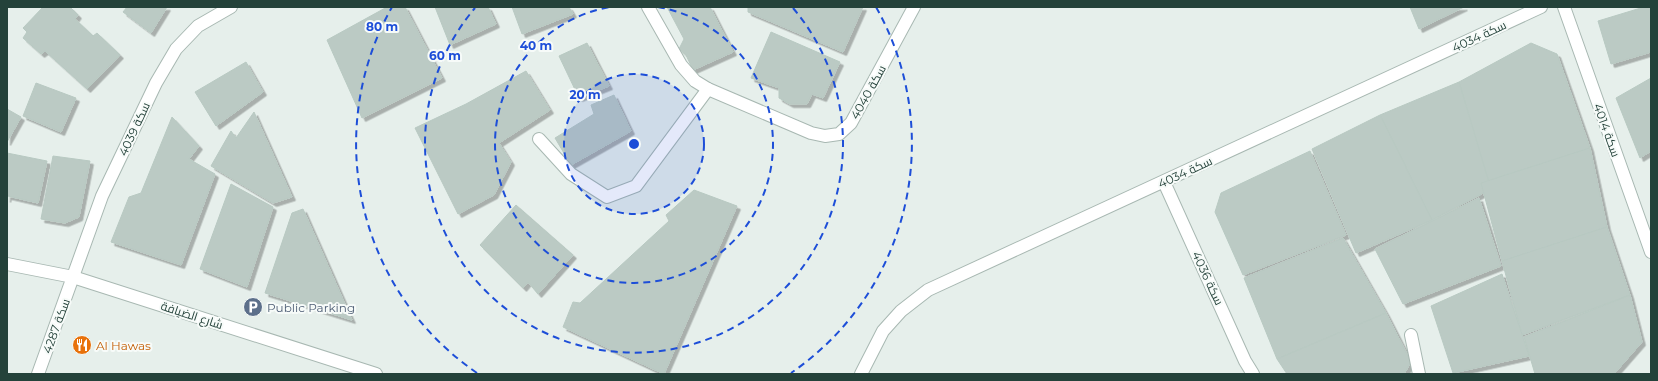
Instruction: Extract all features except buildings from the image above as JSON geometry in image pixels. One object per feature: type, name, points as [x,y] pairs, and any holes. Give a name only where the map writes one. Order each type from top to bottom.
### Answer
[{"type":"street","name":"سكة 4039","points":[[73,277],[102,196],[156,83],[176,49],[198,26],[231,7]]},
{"type":"street","name":"سكة 4040","points":[[648,7],[681,64],[695,81],[708,89],[824,136],[839,134],[851,123],[914,7]]},
{"type":"street","name":"سكة 4034","points":[[861,374],[883,331],[901,311],[928,290],[1541,7]]},
{"type":"street","name":"سكة 4014","points":[[1564,7],[1651,252]]},
{"type":"street","points":[[539,139],[571,174],[607,197],[636,186],[708,89]]},
{"type":"street","name":"سكة 4036","points":[[1164,182],[1242,354],[1253,374]]},
{"type":"street","name":"شارع الضيافة","points":[[7,264],[73,277],[376,374]]},
{"type":"street","name":"سكة 4287","points":[[38,374],[73,277]]},
{"type":"street","points":[[1411,335],[1419,374]]},
{"type":"place","name":"Public Parking","points":[[253,307]]},
{"type":"place","name":"Al Hawas","points":[[82,345]]}]
